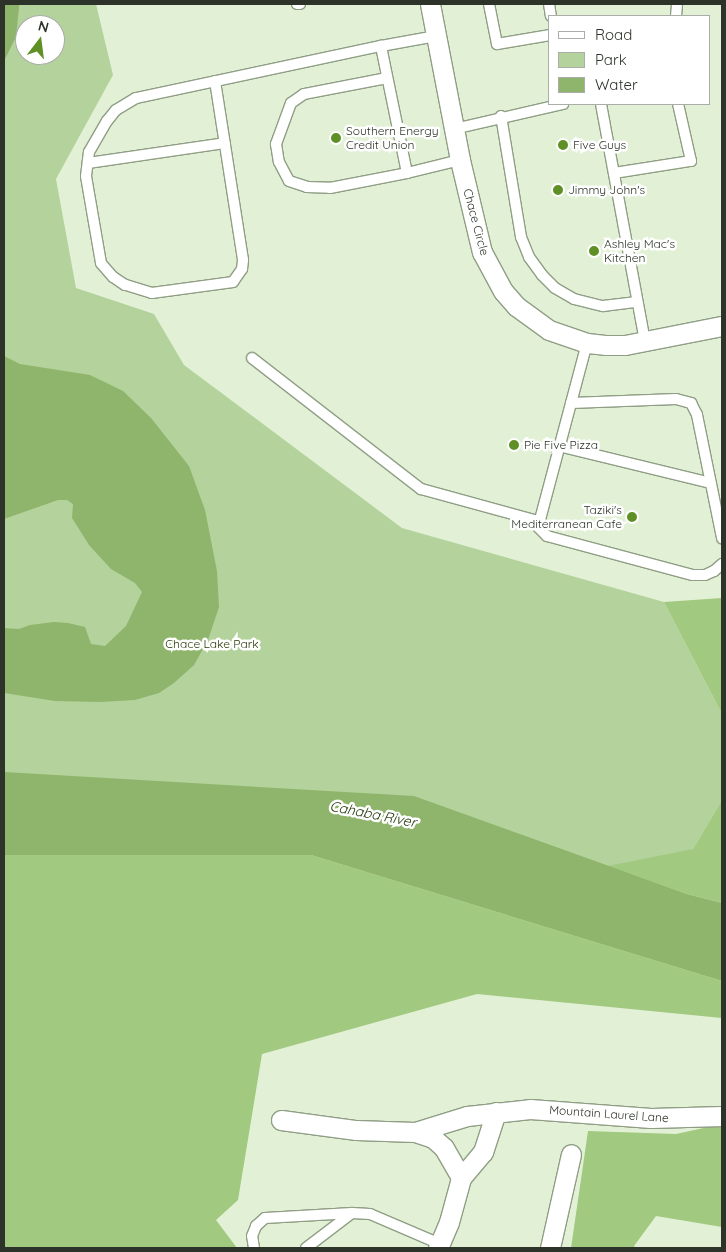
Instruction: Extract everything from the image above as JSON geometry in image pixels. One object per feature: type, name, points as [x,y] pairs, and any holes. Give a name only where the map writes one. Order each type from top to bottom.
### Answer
[{"type":"street","name":"Chace Circle","points":[[430,4],[460,160],[482,252],[503,291],[516,306],[549,330],[587,343],[625,345],[722,326]]},
{"type":"street","name":"Mountain Laurel Lane","points":[[415,1132],[467,1116],[530,1109],[660,1118],[722,1116]]},
{"type":"street","points":[[439,1246],[449,1222],[461,1178],[483,1152],[496,1112]]},
{"type":"street","name":"Mountain Laurel Lane","points":[[281,1120],[356,1130],[415,1132],[433,1138],[444,1148],[461,1178]]},
{"type":"street","points":[[550,1248],[571,1154]]},
{"type":"lane","points":[[489,4],[497,44],[548,35]]},
{"type":"lane","points":[[215,81],[243,260],[242,269],[233,282],[152,293],[125,285],[113,277],[101,263],[86,176],[90,152],[97,136],[116,110],[136,98],[215,81],[381,46],[436,36]]},
{"type":"lane","points":[[381,46],[407,173]]},
{"type":"lane","points":[[387,78],[297,97],[291,103],[277,136],[276,144],[279,162],[289,180],[306,187],[318,188],[407,173],[460,160]]},
{"type":"lane","points":[[454,129],[501,116],[558,105]]},
{"type":"lane","points":[[601,105],[645,341]]},
{"type":"lane","points":[[614,173],[691,161],[678,105]]},
{"type":"lane","points":[[501,116],[521,237],[529,257],[537,269],[555,288],[588,304],[602,306],[638,302]]},
{"type":"lane","points":[[88,162],[225,143]]},
{"type":"lane","points":[[587,343],[538,521],[538,527],[546,536],[693,575],[705,575],[714,571],[722,564]]},
{"type":"lane","points":[[252,358],[421,489],[538,521]]},
{"type":"lane","points":[[570,403],[676,400],[691,403],[697,415],[722,538]]},
{"type":"lane","points":[[559,446],[711,483]]},
{"type":"lane","points":[[254,1248],[252,1236],[256,1226],[265,1218],[352,1213],[370,1214],[439,1246]]},
{"type":"lane","points":[[306,1248],[352,1213]]},
{"type":"green space","name":"Chace Lake Park","points":[[4,4],[96,4],[113,75],[56,179],[76,288],[154,314],[184,365],[402,528],[664,602],[722,714],[722,800],[693,849],[554,898],[323,832],[58,887],[4,884]]},
{"type":"shaded area","points":[[722,598],[722,714],[664,602]]},
{"type":"shaded area","points":[[722,800],[722,903],[687,894],[608,866],[693,849]]},
{"type":"shaded area","points":[[4,855],[311,855],[722,981],[722,1018],[477,994],[262,1054],[238,1200],[216,1220],[237,1248],[4,1248]]},
{"type":"shaded area","points":[[722,1124],[722,1227],[656,1216],[634,1246],[636,1248],[571,1248],[588,1131],[676,1134]]},
{"type":"water","points":[[4,4],[19,4],[18,15],[15,15],[15,39],[4,61]]},
{"type":"water","points":[[4,356],[20,364],[90,375],[123,391],[151,418],[189,466],[205,510],[217,571],[219,607],[208,640],[194,665],[174,683],[159,693],[135,700],[100,702],[55,701],[4,693],[4,628],[19,629],[30,625],[54,622],[68,623],[85,627],[91,644],[105,646],[126,626],[142,592],[135,583],[111,569],[89,545],[72,518],[73,504],[67,500],[58,500],[4,519]]},
{"type":"water","name":"Cahaba River","points":[[4,772],[414,796],[687,894],[722,903],[722,981],[311,855],[4,855]]},
{"type":"place","name":"Southern Energy Credit Union","points":[[336,138]]},
{"type":"place","name":"Five Guys","points":[[563,145]]},
{"type":"place","name":"Jimmy John's","points":[[558,190]]},
{"type":"place","name":"Ashley Mac's Kitchen","points":[[594,251]]},
{"type":"place","name":"Pie Five Pizza","points":[[514,445]]},
{"type":"place","name":"Taziki's Mediterranean Cafe","points":[[632,517]]}]
